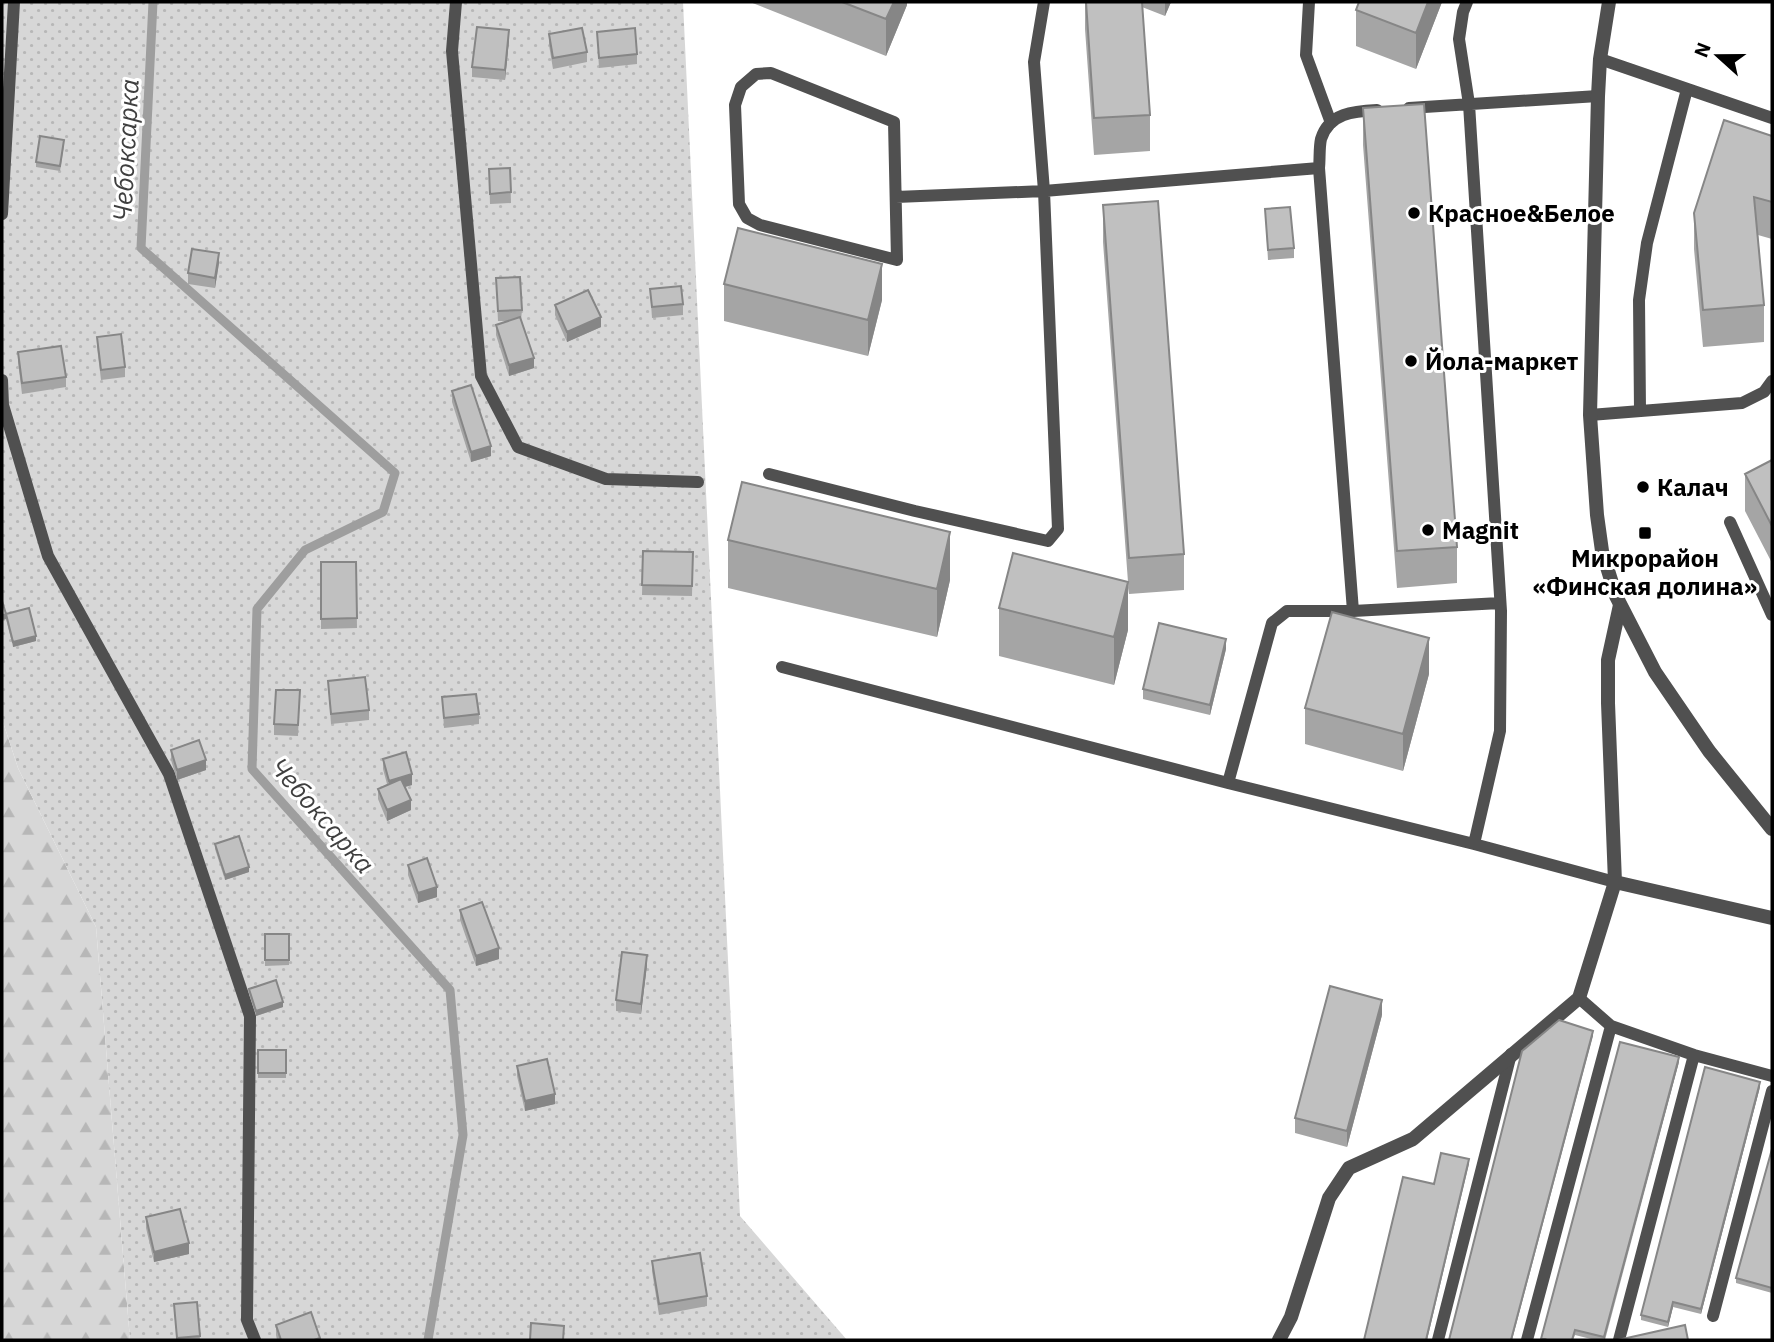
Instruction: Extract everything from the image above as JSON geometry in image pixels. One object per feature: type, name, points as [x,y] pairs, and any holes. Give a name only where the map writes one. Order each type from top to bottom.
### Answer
[{"type":"street","points":[[1609,2],[1600,59],[1598,96],[1590,415],[1602,551],[1620,604],[1655,672],[1709,751],[1772,829]]},
{"type":"street","points":[[1279,1340],[1292,1317],[1329,1198],[1349,1168],[1413,1139],[1579,998],[1615,882],[1608,660],[1620,604]]},
{"type":"street","points":[[1615,882],[1772,918]]},
{"type":"lane","points":[[2,214],[14,2]]},
{"type":"lane","points":[[456,2],[452,51],[481,376],[518,447],[606,480],[698,482]]},
{"type":"lane","points":[[769,474],[1048,541],[1058,529],[1044,191],[1034,62],[1044,2]]},
{"type":"lane","points":[[1308,2],[1306,55],[1331,123]]},
{"type":"lane","points":[[1467,2],[1459,39],[1469,104],[1500,603],[1500,731],[1474,844]]},
{"type":"lane","points":[[1600,59],[1772,118]]},
{"type":"lane","points":[[771,73],[894,121],[896,197],[897,260],[760,225],[747,218],[739,204],[735,105],[741,87],[756,74],[771,73]]},
{"type":"lane","points":[[1640,411],[1639,300],[1647,243],[1687,89]]},
{"type":"lane","points":[[1353,611],[1319,168],[1321,139],[1331,123],[1350,111],[1598,96]]},
{"type":"lane","points":[[896,197],[1044,191],[1319,168]]},
{"type":"lane","points":[[2,380],[3,405],[48,556],[169,774],[250,1016],[247,1320],[255,1340]]},
{"type":"lane","points":[[1590,415],[1742,403],[1764,392],[1772,381]]},
{"type":"lane","points":[[1730,522],[1772,615]]},
{"type":"lane","points":[[1228,783],[1272,623],[1287,611],[1353,611],[1500,603]]},
{"type":"lane","points":[[782,667],[1615,882]]},
{"type":"lane","points":[[1579,998],[1611,1026],[1694,1055],[1772,1076]]},
{"type":"lane","points":[[1527,1340],[1611,1026]]},
{"type":"lane","points":[[1438,1340],[1511,1054]]},
{"type":"lane","points":[[1619,1340],[1694,1055]]},
{"type":"lane","points":[[1713,1316],[1772,1091]]},
{"type":"green space","points":[[2,2],[683,2],[740,1216],[847,1340],[130,1340],[96,927],[18,768],[2,719]]},
{"type":"green space","points":[[2,719],[18,768],[96,927],[130,1340],[2,1340]]},
{"type":"building","points":[[842,2],[894,2],[886,19]]},
{"type":"building","points":[[1086,2],[1142,2],[1150,115],[1094,118]]},
{"type":"building","points":[[1359,2],[1428,2],[1416,33],[1356,10]]},
{"type":"building","points":[[477,27],[509,30],[505,70],[472,67]]},
{"type":"building","points":[[582,28],[587,52],[553,58],[549,34]]},
{"type":"building","points":[[635,28],[637,54],[599,58],[597,32]]},
{"type":"building","points":[[1424,104],[1457,547],[1397,551],[1363,108]]},
{"type":"building","points":[[1724,120],[1772,136],[1772,202],[1754,197],[1764,305],[1703,310],[1694,213]]},
{"type":"building","points":[[40,136],[64,140],[60,166],[36,162]]},
{"type":"building","points":[[510,168],[511,192],[490,194],[489,169]]},
{"type":"building","points":[[1158,201],[1184,554],[1129,558],[1103,205]]},
{"type":"building","points":[[1290,207],[1294,248],[1268,250],[1265,209]]},
{"type":"building","points":[[738,228],[882,264],[868,320],[724,284]]},
{"type":"building","points":[[192,249],[219,253],[215,278],[188,273]]},
{"type":"building","points":[[520,277],[522,310],[498,311],[496,278]]},
{"type":"building","points":[[681,286],[683,304],[652,307],[650,289]]},
{"type":"building","points":[[588,290],[601,317],[567,332],[555,305]]},
{"type":"building","points":[[520,317],[534,358],[509,365],[496,325]]},
{"type":"building","points":[[121,334],[125,367],[101,370],[97,337]]},
{"type":"building","points":[[61,346],[66,377],[22,383],[18,352]]},
{"type":"building","points":[[471,385],[491,446],[471,452],[452,391]]},
{"type":"building","points":[[1772,460],[1772,526],[1745,474]]},
{"type":"building","points":[[742,482],[950,532],[937,589],[728,540]]},
{"type":"building","points":[[643,551],[693,552],[692,586],[642,585]]},
{"type":"building","points":[[1013,553],[1128,582],[1114,637],[999,608]]},
{"type":"building","points":[[321,562],[356,562],[357,618],[321,619]]},
{"type":"building","points":[[29,608],[36,636],[13,642],[6,614]]},
{"type":"building","points":[[1332,612],[1429,638],[1403,734],[1305,708]]},
{"type":"building","points":[[1159,623],[1226,639],[1210,705],[1143,689]]},
{"type":"building","points":[[365,677],[369,710],[331,714],[328,681]]},
{"type":"building","points":[[276,690],[300,690],[298,725],[274,724]]},
{"type":"building","points":[[476,694],[479,714],[444,718],[442,697]]},
{"type":"building","points":[[199,740],[206,760],[177,770],[171,750]]},
{"type":"building","points":[[406,752],[412,774],[389,781],[383,759]]},
{"type":"building","points":[[401,779],[411,800],[387,810],[378,789]]},
{"type":"building","points":[[239,836],[249,867],[225,875],[215,844]]},
{"type":"building","points":[[427,858],[437,887],[418,893],[408,865]]},
{"type":"building","points":[[482,902],[499,948],[476,956],[460,910]]},
{"type":"building","points":[[265,934],[289,934],[289,960],[265,960]]},
{"type":"building","points":[[622,952],[647,955],[641,1004],[616,1000]]},
{"type":"building","points":[[276,980],[283,1002],[256,1011],[249,989]]},
{"type":"building","points":[[1330,986],[1382,1000],[1347,1131],[1295,1118]]},
{"type":"building","points":[[1559,1020],[1593,1031],[1511,1340],[1449,1340],[1522,1051]]},
{"type":"building","points":[[1620,1042],[1679,1057],[1604,1337],[1575,1330],[1572,1340],[1541,1339]]},
{"type":"building","points":[[258,1050],[286,1050],[286,1073],[258,1073]]},
{"type":"building","points":[[547,1059],[555,1094],[525,1101],[517,1066]]},
{"type":"building","points":[[1705,1067],[1760,1082],[1701,1309],[1673,1302],[1668,1322],[1641,1315]]},
{"type":"building","points":[[1772,1149],[1772,1288],[1736,1278]]},
{"type":"building","points":[[1441,1153],[1469,1159],[1426,1340],[1364,1340],[1403,1177],[1434,1184]]},
{"type":"building","points":[[180,1209],[189,1243],[154,1252],[146,1217]]},
{"type":"building","points":[[700,1253],[707,1296],[659,1304],[652,1261]]},
{"type":"building","points":[[197,1302],[200,1336],[177,1338],[174,1304]]},
{"type":"building","points":[[311,1312],[320,1338],[281,1340],[276,1325]]},
{"type":"building","points":[[531,1323],[564,1326],[563,1340],[530,1340]]},
{"type":"building","points":[[1685,1325],[1688,1340],[1618,1340]]},
{"type":"waterway","name":"Чебоксарка","points":[[153,2],[141,248],[395,473],[383,512],[305,550],[257,609],[252,769],[450,990],[463,1135],[428,1340]]},
{"type":"place","name":"Красное&Белое","points":[[1414,213]]},
{"type":"place","name":"Йола-маркет","points":[[1411,361]]},
{"type":"place","name":"Калач","points":[[1643,487]]},
{"type":"place","name":"Magnit","points":[[1428,530]]},
{"type":"place","name":"Микрорайон «Финская долина»","points":[[1645,533]]}]
